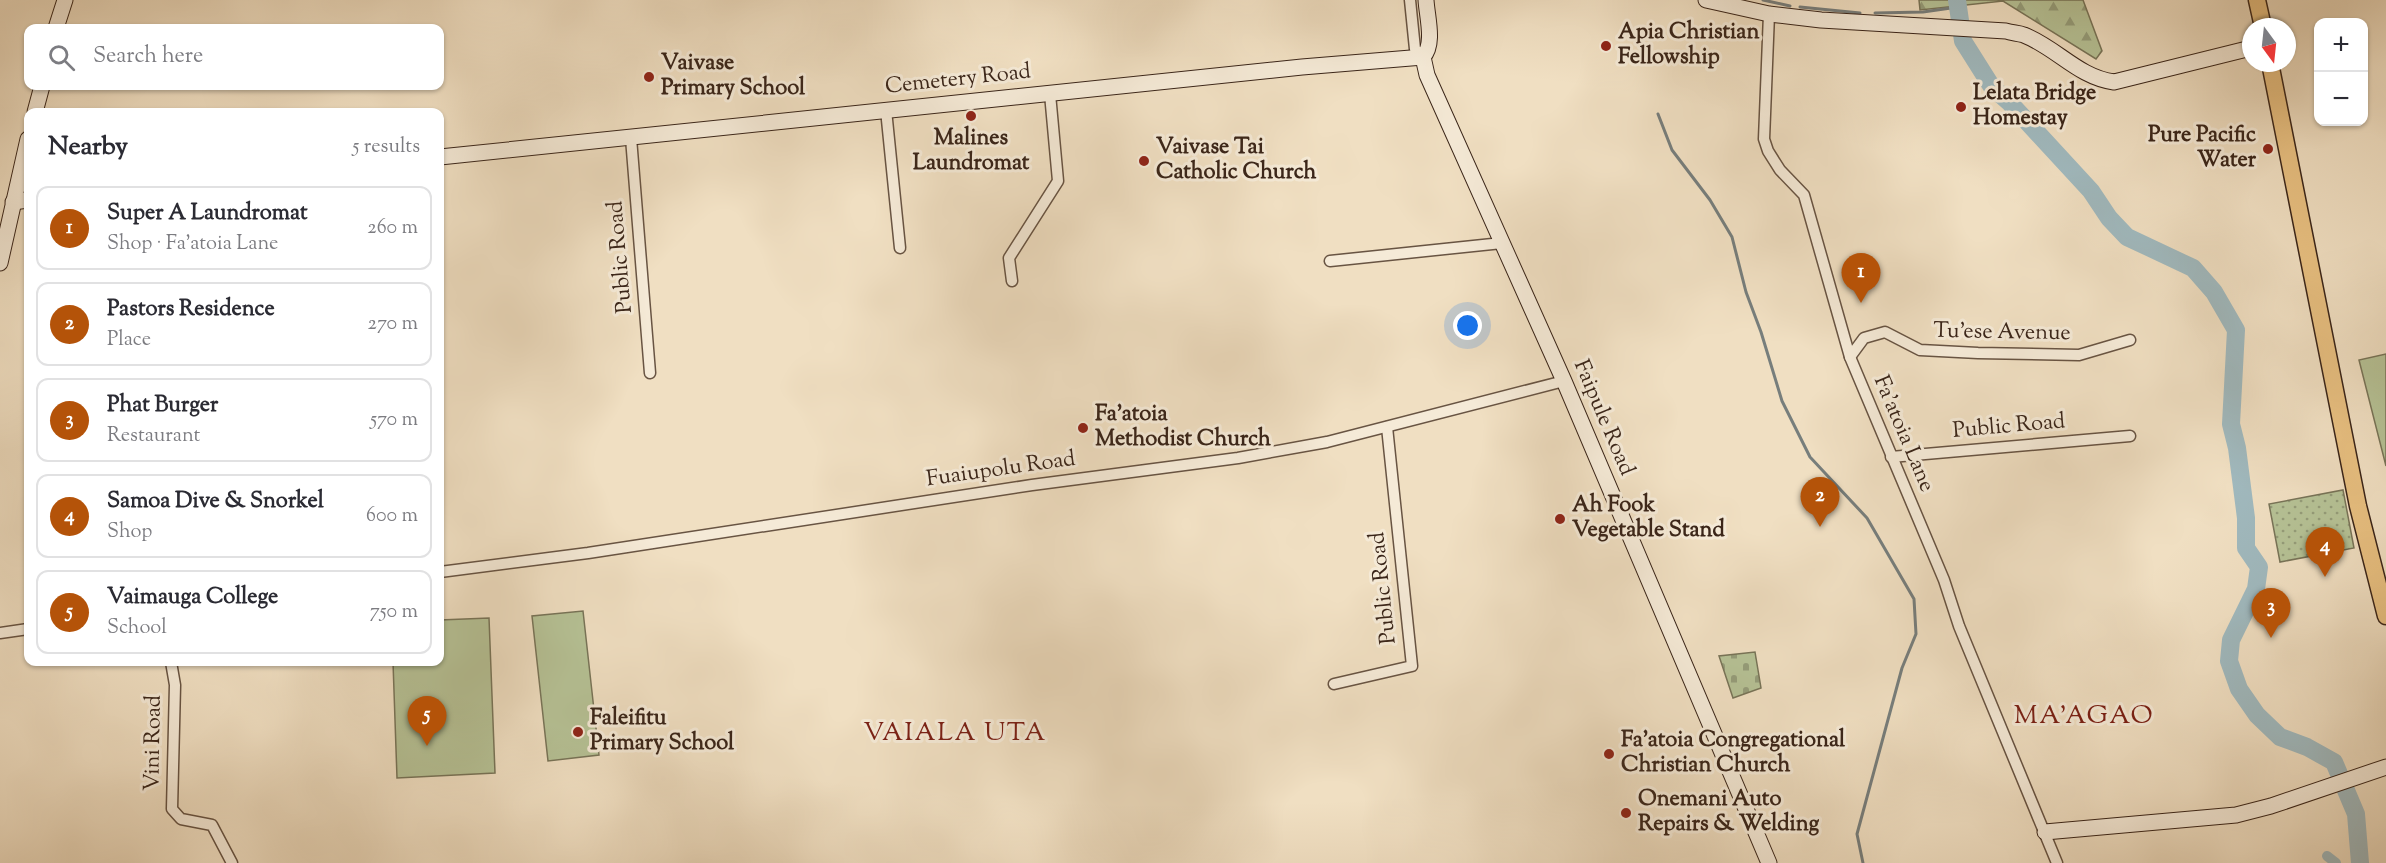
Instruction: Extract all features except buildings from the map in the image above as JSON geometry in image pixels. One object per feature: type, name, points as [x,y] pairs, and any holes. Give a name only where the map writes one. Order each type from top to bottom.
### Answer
[{"type":"main road","points":[[2257,0],[2261,18]]},
{"type":"main road","points":[[2272,72],[2358,506],[2386,616]]},
{"type":"street","points":[[57,24],[65,0]]},
{"type":"street","points":[[1410,0],[1415,49],[1423,57],[1429,43],[1426,0]]},
{"type":"street","points":[[1706,0],[1768,14],[1880,25],[1988,30],[2025,36],[2078,70],[2098,80],[2114,82],[2242,50]]},
{"type":"street","name":"Fa'atoia Lane","points":[[1768,14],[1764,139],[1768,151],[1780,170],[1804,195],[1850,357],[1944,580],[1959,626],[2057,863]]},
{"type":"street","name":"Cemetery Road","points":[[444,157],[1423,57]]},
{"type":"street","name":"Faipule Road","points":[[1423,57],[1427,75],[1563,381],[1769,863]]},
{"type":"street","points":[[36,108],[41,90]]},
{"type":"street","points":[[1012,281],[1009,258],[1058,181],[1050,94]]},
{"type":"street","points":[[886,110],[900,248]]},
{"type":"street","name":"Public Road","points":[[631,138],[650,373]]},
{"type":"street","points":[[0,263],[21,201],[24,174]]},
{"type":"street","points":[[1330,261],[1502,243]]},
{"type":"street","name":"Tu'ese Avenue","points":[[1850,357],[1864,338],[1885,332],[1920,350],[1978,353],[2079,355],[2130,340]]},
{"type":"street","name":"Fuaiupolu Road","points":[[444,571],[588,553],[1032,485],[1238,458],[1327,442],[1563,381]]},
{"type":"street","name":"Public Road","points":[[1334,684],[1412,666],[1387,427]]},
{"type":"street","name":"Public Road","points":[[1891,457],[2130,435]]},
{"type":"street","points":[[0,633],[24,630]]},
{"type":"street","name":"Vini Road","points":[[172,666],[175,686],[172,809],[181,819],[212,825],[232,863]]},
{"type":"street","points":[[2045,832],[2236,815],[2271,806],[2380,769]]},
{"type":"green space","points":[[1919,0],[2083,0],[2102,51],[2096,59],[2003,1],[1920,10]]},
{"type":"green space","points":[[2386,354],[2386,466],[2359,360]]},
{"type":"green space","points":[[2343,490],[2354,548],[2280,562],[2269,504]]},
{"type":"green space","points":[[583,611],[599,755],[548,761],[532,616]]},
{"type":"green space","points":[[489,618],[495,773],[397,778],[393,666],[444,666],[444,620]]},
{"type":"green space","points":[[1755,652],[1761,688],[1733,698],[1719,656]]},
{"type":"waterway","points":[[1763,0],[1790,6]]},
{"type":"waterway","points":[[1957,0],[1963,41],[1992,87],[2009,102],[2091,191],[2109,218],[2127,237],[2193,268],[2214,292],[2236,330],[2231,424],[2237,448],[2246,518],[2246,548],[2259,567],[2256,589],[2231,640],[2229,661],[2239,689],[2257,715],[2280,737],[2307,747],[2334,762],[2356,814],[2360,863]]},
{"type":"waterway","points":[[1800,7],[1860,13]]},
{"type":"waterway","points":[[1875,13],[1923,12],[1958,7]]},
{"type":"waterway","points":[[1658,114],[1672,150],[1710,200],[1732,237],[1746,292],[1782,401],[1810,457],[1867,518],[1914,599],[1916,634],[1902,668],[1857,834],[1863,863]]},
{"type":"waterway","points":[[2327,856],[2336,863]]},
{"type":"place","name":"Apia Christian Fellowship","points":[[1606,46]]},
{"type":"place","name":"Vaivase Primary School","points":[[649,77]]},
{"type":"place","name":"Lelata Bridge Homestay","points":[[1961,107]]},
{"type":"place","name":"Malines Laundromat","points":[[971,116]]},
{"type":"place","name":"Pure Pacific Water","points":[[2268,149]]},
{"type":"place","name":"Vaivase Tai Catholic Church","points":[[1144,161]]},
{"type":"place","name":"Super A Laundromat","points":[[1861,303]]},
{"type":"place","name":"Fa'atoia Methodist Church","points":[[1083,428]]},
{"type":"place","name":"Ah Fook Vegetable Stand","points":[[1560,519]]},
{"type":"place","name":"Pastors Residence","points":[[1820,527]]},
{"type":"place","name":"Samoa Dive & Snorkel","points":[[2325,577]]},
{"type":"place","name":"Phat Burger","points":[[2271,638]]},
{"type":"place","name":"Faleifitu Primary School","points":[[578,732]]},
{"type":"place","name":"Vaimauga College","points":[[427,746]]},
{"type":"place","name":"Fa'atoia Congregational Christian Church","points":[[1609,754]]},
{"type":"place","name":"Onemani Auto Repairs & Welding","points":[[1626,813]]},
{"type":"district","name":"MA'AGAO","points":[[2084,716]]},
{"type":"district","name":"VAIALA UTA","points":[[955,733]]}]
